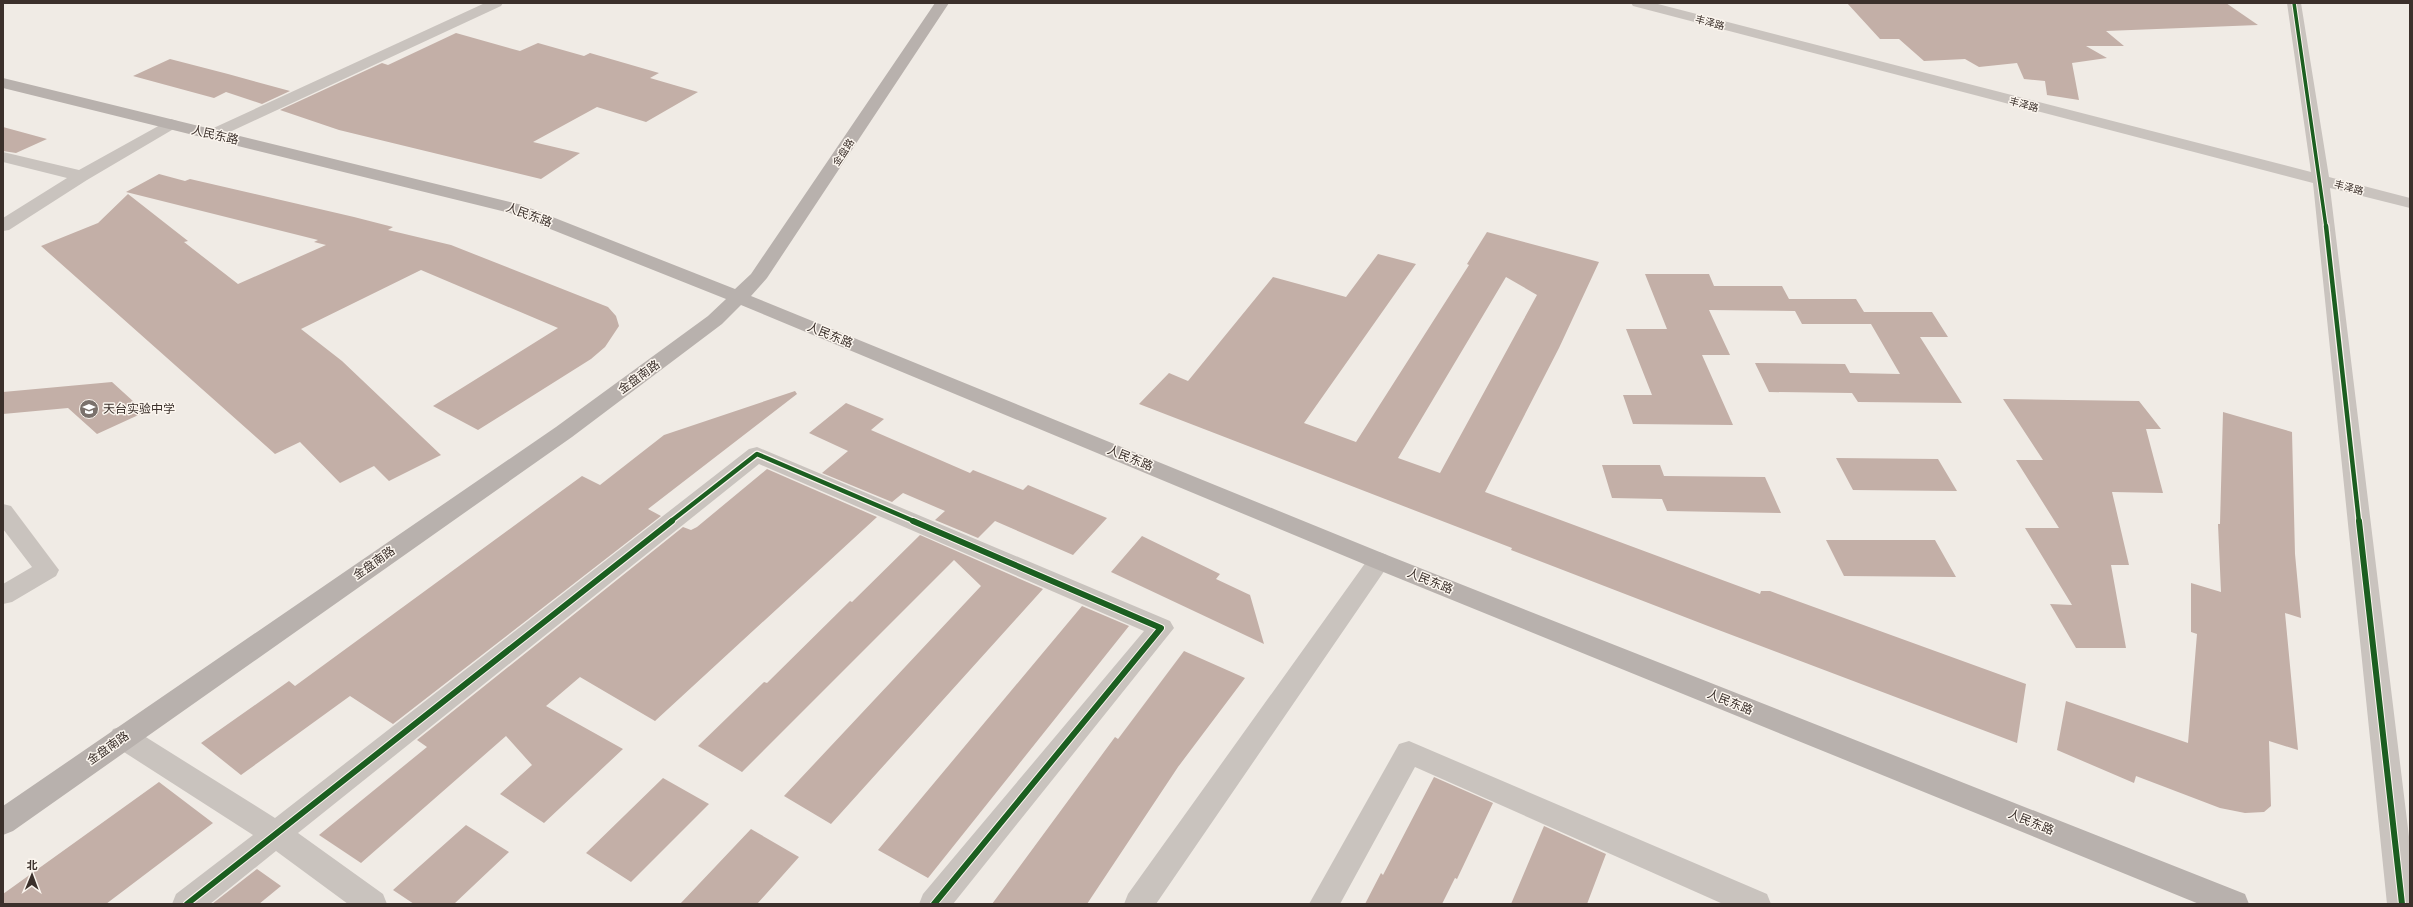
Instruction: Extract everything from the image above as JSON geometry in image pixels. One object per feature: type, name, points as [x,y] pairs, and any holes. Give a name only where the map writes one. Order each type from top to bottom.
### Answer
[{"type":"main road","name":"金盘路","points":[[740,298],[758,278],[942,3]]},
{"type":"main road","name":"人民东路","points":[[3,83],[516,209],[740,298],[1379,561],[2234,904]]},
{"type":"main road","name":"金盘南路","points":[[3,822],[123,737],[564,432],[715,320],[740,298]]},
{"type":"street","points":[[213,134],[496,3]]},
{"type":"street","name":"丰泽路","points":[[1638,3],[2410,203]]},
{"type":"street","points":[[2294,3],[2322,180],[2402,904]]},
{"type":"street","points":[[3,226],[81,176],[171,124]]},
{"type":"street","points":[[3,157],[81,176]]},
{"type":"street","points":[[187,904],[757,454],[1161,628],[934,904]]},
{"type":"street","points":[[3,512],[46,570],[3,595]]},
{"type":"street","points":[[1138,904],[1379,561]]},
{"type":"street","points":[[123,737],[275,833],[372,904]]},
{"type":"street","points":[[1324,904],[1409,752],[1756,904]]},
{"type":"building","points":[[1847,3],[2226,3],[2258,25],[2106,31],[2124,46],[2086,46],[2107,58],[2072,63],[2079,100],[2047,95],[2045,81],[2024,79],[2017,63],[1979,67],[1965,59],[1924,61],[1899,39],[1880,39]]},
{"type":"building","points":[[456,33],[520,51],[538,43],[584,56],[590,53],[659,73],[650,78],[698,92],[646,122],[597,107],[533,142],[580,153],[541,179],[339,130],[280,110],[382,63],[388,65]]},
{"type":"building","points":[[170,59],[290,91],[262,104],[226,92],[214,98],[133,76]]},
{"type":"building","points":[[3,127],[47,139],[16,153],[3,151]]},
{"type":"building","points":[[159,174],[185,181],[190,179],[354,217],[393,227],[388,230],[451,245],[608,307],[616,316],[619,326],[605,347],[591,359],[478,430],[433,406],[558,328],[421,270],[301,329],[342,361],[441,455],[389,481],[374,466],[340,483],[300,442],[275,454],[41,246],[98,223],[128,194],[188,241],[184,242],[238,284],[326,245],[314,242],[318,240],[126,192]]},
{"type":"building","points":[[1487,232],[1599,262],[1559,348],[1485,492],[1760,594],[1761,591],[1770,591],[2026,684],[2017,743],[1511,550],[1512,548],[1139,404],[1169,373],[1188,381],[1273,277],[1346,297],[1378,254],[1416,264],[1304,423],[1356,442],[1469,265],[1467,264]],"holes":[[[1506,277],[1537,295],[1440,473],[1398,458]]]},
{"type":"building","points":[[1645,274],[1709,274],[1714,286],[1782,286],[1789,299],[1856,299],[1864,312],[1932,312],[1948,337],[1920,337],[1962,403],[1858,402],[1852,393],[1769,392],[1755,363],[1845,364],[1850,373],[1900,374],[1871,324],[1802,324],[1795,311],[1709,310],[1730,355],[1702,355],[1733,425],[1633,424],[1623,395],[1652,395],[1626,329],[1667,329]]},
{"type":"building","points":[[112,382],[145,412],[97,434],[68,408],[3,414],[3,392]]},
{"type":"building","points":[[795,391],[797,394],[648,509],[661,516],[393,724],[350,696],[241,775],[201,743],[289,681],[295,686],[582,476],[600,485],[664,435]]},
{"type":"building","points":[[2003,399],[2139,401],[2161,429],[2146,429],[2163,493],[2112,492],[2129,565],[2111,565],[2126,648],[2076,648],[2050,604],[2072,605],[2025,528],[2059,528],[2016,460],[2043,460]]},
{"type":"building","points":[[846,403],[884,419],[871,430],[970,473],[973,470],[1023,490],[1028,485],[1107,518],[1073,555],[995,521],[978,538],[935,520],[945,511],[903,493],[892,502],[822,473],[848,451],[809,433]]},
{"type":"building","points":[[2223,412],[2292,432],[2295,554],[2301,618],[2285,613],[2298,750],[2269,741],[2271,806],[2264,812],[2245,813],[2220,808],[2136,776],[2134,783],[2057,750],[2066,701],[2188,743],[2197,634],[2191,632],[2191,583],[2221,592],[2218,524],[2220,524]]},
{"type":"building","points":[[1836,458],[1938,459],[1957,491],[1853,490]]},
{"type":"building","points":[[1602,465],[1660,465],[1664,476],[1765,477],[1781,513],[1667,511],[1662,499],[1612,498]]},
{"type":"building","points":[[767,469],[877,517],[655,721],[580,677],[546,706],[623,749],[544,823],[500,794],[532,765],[506,736],[361,863],[319,835],[427,747],[417,740],[683,527],[691,530],[697,527]]},
{"type":"building","points":[[920,535],[1043,589],[831,824],[784,796],[981,586],[954,560],[742,772],[698,746],[764,682],[767,683],[850,601],[852,602]]},
{"type":"building","points":[[1142,536],[1220,574],[1216,579],[1250,595],[1264,644],[1111,572]]},
{"type":"building","points":[[1826,540],[1935,540],[1956,577],[1844,576]]},
{"type":"building","points":[[1082,606],[1129,626],[928,878],[878,850]]},
{"type":"building","points":[[1184,651],[1245,678],[1178,767],[1087,904],[992,904],[1115,737],[1118,739]]},
{"type":"building","points":[[1434,777],[1493,803],[1457,879],[1455,878],[1442,904],[1365,904],[1381,873],[1383,875]]},
{"type":"building","points":[[663,778],[709,804],[631,882],[586,853]]},
{"type":"building","points":[[159,782],[213,823],[106,904],[3,904],[3,894]]},
{"type":"building","points":[[466,825],[509,852],[454,904],[414,904],[393,890]]},
{"type":"building","points":[[1544,826],[1606,854],[1587,904],[1511,904]]},
{"type":"building","points":[[751,829],[799,857],[757,904],[680,904]]},
{"type":"building","points":[[257,869],[281,886],[259,904],[212,904]]},
{"type":"cycle path","points":[[2294,3],[2321,180],[2402,904]]},
{"type":"cycle path","points":[[187,904],[757,454],[1161,628],[934,904]]},
{"type":"place","name":"天台实验中学","points":[[89,409]]}]
